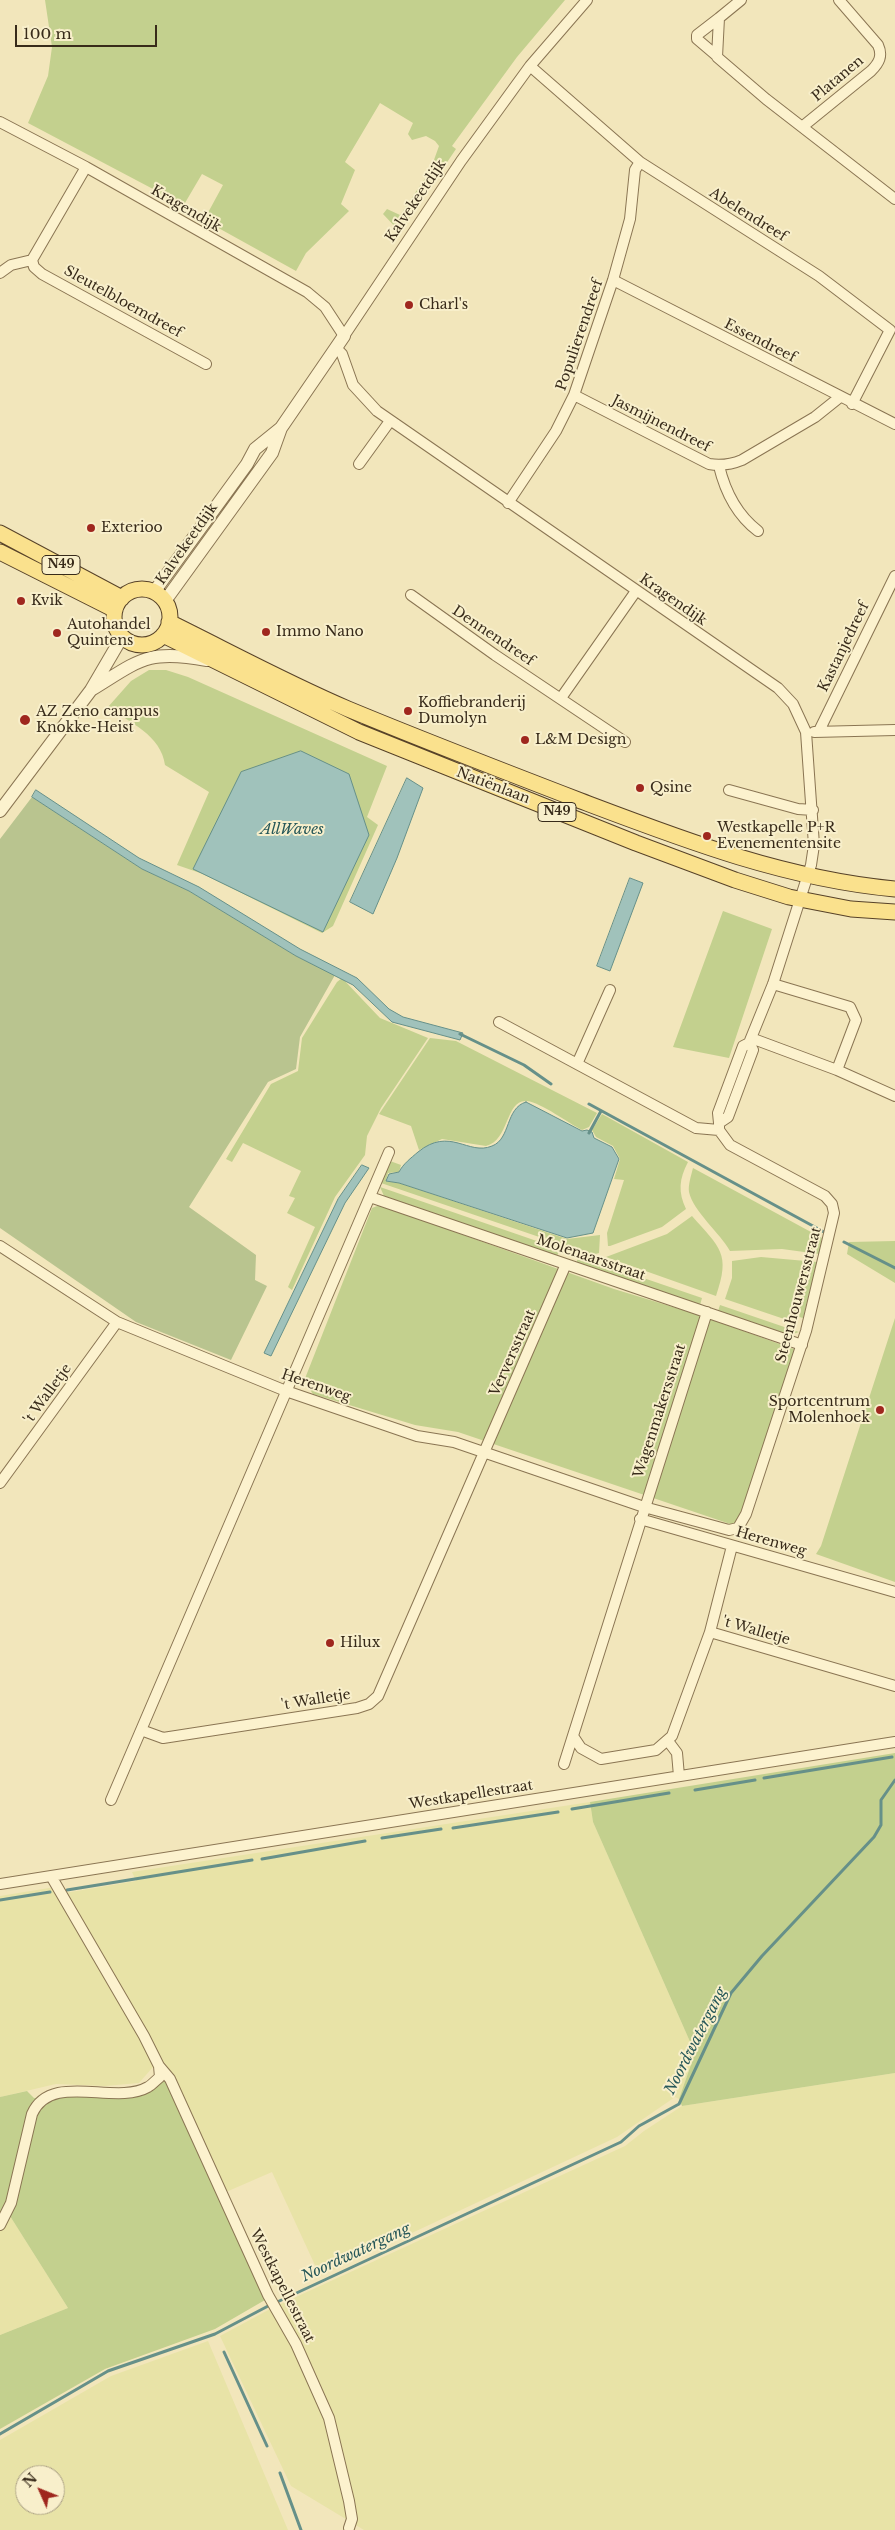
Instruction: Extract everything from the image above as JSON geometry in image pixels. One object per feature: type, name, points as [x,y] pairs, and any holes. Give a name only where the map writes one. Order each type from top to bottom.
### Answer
[{"type":"main road","name":"N49","points":[[0,533],[118,604]]},
{"type":"main road","name":"N49","points":[[0,552],[118,604]]},
{"type":"main road","points":[[134,590],[159,596],[169,611],[166,628],[154,642],[143,645],[132,643],[122,637],[116,627],[118,604],[134,590]]},
{"type":"main road","name":"Natiënlaan","points":[[166,628],[215,662],[340,724],[398,749],[735,880],[800,899],[850,908],[895,912]]},
{"type":"main road","name":"Natiënlaan","points":[[166,628],[348,709],[456,754],[710,848],[832,882],[895,889]]},
{"type":"street","name":"Kalvekeetdijk","points":[[159,596],[255,449],[281,428],[426,212],[530,66],[587,0]]},
{"type":"street","points":[[741,0],[697,35],[697,39],[802,127],[895,199]]},
{"type":"street","name":"Platanen","points":[[802,127],[871,71],[879,61],[880,50],[878,45],[839,0]]},
{"type":"street","points":[[717,56],[719,18]]},
{"type":"street","name":"Abelendreef","points":[[530,66],[640,162],[819,276],[893,326],[852,404]]},
{"type":"street","name":"Kragendijk","points":[[0,122],[86,167],[307,292],[324,307],[344,336]]},
{"type":"street","name":"Populierendreef","points":[[508,502],[556,431],[574,395],[613,280],[630,219],[635,170],[640,162]]},
{"type":"street","points":[[0,273],[11,265],[32,260],[86,167]]},
{"type":"street","name":"Sleutelbloemdreef","points":[[32,260],[34,268],[42,274],[206,364]]},
{"type":"street","name":"Essendreef","points":[[613,280],[852,404],[895,424]]},
{"type":"street","name":"Kragendijk","points":[[336,348],[342,354],[357,390],[376,411],[786,695],[799,713],[806,732],[814,845],[806,876]]},
{"type":"street","name":"Jasmijnendreef","points":[[574,395],[709,464],[719,466],[731,465],[742,460],[814,418],[840,397]]},
{"type":"street","points":[[359,464],[390,421]]},
{"type":"street","points":[[719,466],[723,484],[743,520],[758,531]]},
{"type":"street","name":"Kastanjedreef","points":[[819,731],[895,576]]},
{"type":"street","points":[[561,698],[636,591]]},
{"type":"street","name":"Dennendreef","points":[[411,595],[495,655],[625,742]]},
{"type":"street","points":[[0,811],[91,690],[122,637]]},
{"type":"street","points":[[91,690],[132,664],[156,656],[182,656],[215,662]]},
{"type":"street","points":[[806,732],[895,730]]},
{"type":"street","points":[[729,790],[798,809],[813,810]]},
{"type":"street","points":[[499,1022],[696,1128],[719,1127],[728,1117],[753,1050],[750,1041],[772,984],[806,876]]},
{"type":"street","points":[[772,984],[850,1007],[856,1020],[837,1070]]},
{"type":"street","points":[[577,1064],[610,990]]},
{"type":"street","points":[[750,1041],[837,1070],[895,1096]]},
{"type":"street","name":"Steenhouwersstraat","points":[[719,1127],[730,1145],[825,1196],[832,1204],[834,1213],[802,1345],[746,1514],[738,1528]]},
{"type":"street","points":[[110,1800],[389,1152]]},
{"type":"street","name":"Molenaarsstraat","points":[[370,1197],[802,1345]]},
{"type":"street","name":"Herenweg","points":[[0,1246],[117,1322],[286,1391],[417,1436],[454,1442],[644,1507],[721,1529],[738,1528]]},
{"type":"street","name":"Verversstraat","points":[[484,1452],[566,1264]]},
{"type":"street","name":"Wagenmakersstraat","points":[[640,1519],[707,1312]]},
{"type":"street","name":"'t Walletje","points":[[0,1482],[117,1322]]},
{"type":"street","name":"'t Walletje","points":[[141,1730],[163,1738],[357,1708],[369,1704],[378,1696],[386,1680],[484,1452]]},
{"type":"street","points":[[564,1764],[640,1519]]},
{"type":"street","name":"Herenweg","points":[[640,1519],[895,1592]]},
{"type":"street","points":[[710,1632],[732,1546]]},
{"type":"street","name":"'t Walletje","points":[[668,1741],[672,1736],[710,1632],[895,1686]]},
{"type":"street","points":[[573,1736],[581,1748],[601,1759],[656,1750],[668,1741],[676,1753],[679,1776]]},
{"type":"street","name":"Westkapellestraat","points":[[0,1884],[895,1742]]},
{"type":"street","name":"Westkapellestraat","points":[[51,1876],[159,2066],[170,2079],[268,2295],[296,2344],[322,2400],[335,2438],[348,2493],[352,2519],[349,2528]]},
{"type":"street","points":[[0,2225],[11,2203],[32,2114],[39,2101],[53,2094],[130,2092],[147,2088],[160,2077],[159,2066]]},
{"type":"shaded area","points":[[590,1802],[593,1822],[695,2053],[679,2099],[675,2097],[617,2137],[320,2276],[272,2172],[226,2192],[169,2072],[65,1893],[136,1881],[132,1872]]},
{"type":"shaded area","points":[[55,1887],[152,2056],[153,2067],[139,2083],[105,2086],[56,2084],[0,2097],[0,1896]]},
{"type":"shaded area","points":[[895,2073],[895,2530],[364,2530],[291,2486],[220,2336],[272,2308],[625,2146],[682,2106]]},
{"type":"shaded area","points":[[0,2214],[10,2216],[68,2308],[0,2335]]},
{"type":"shaded area","points":[[208,2341],[288,2530],[0,2530],[0,2440],[111,2376]]},
{"type":"green space","points":[[45,0],[565,0],[517,57],[452,146],[456,149],[400,232],[383,214],[387,209],[400,215],[430,171],[439,146],[435,141],[426,136],[412,140],[408,134],[413,123],[380,103],[345,162],[355,170],[341,204],[349,211],[306,253],[296,271],[204,220],[223,185],[202,174],[182,208],[153,189],[28,123],[48,76],[52,47]]},
{"type":"green space","points":[[149,670],[166,670],[188,677],[387,766],[367,817],[378,825],[333,926],[322,933],[203,874],[177,865],[209,792],[165,765],[158,746],[151,738],[135,724],[108,707],[131,681]]},
{"type":"green space","points":[[32,797],[142,869],[189,891],[296,956],[335,975],[300,1037],[296,1069],[268,1082],[189,1207],[256,1255],[255,1280],[267,1286],[231,1360],[136,1322],[0,1228],[0,839]]},
{"type":"green space","points":[[723,911],[772,929],[729,1058],[673,1047]]},
{"type":"green space","points":[[342,978],[380,1018],[428,1038],[381,1108],[367,1136],[365,1155],[335,1197],[292,1290],[288,1287],[315,1227],[287,1213],[295,1198],[289,1196],[301,1171],[243,1143],[232,1162],[226,1159],[271,1084],[298,1071],[302,1038],[337,982]]},
{"type":"green space","points":[[430,1038],[456,1041],[597,1113],[589,1127],[582,1130],[540,1105],[527,1101],[520,1102],[515,1106],[499,1136],[494,1142],[486,1146],[442,1139],[419,1150],[411,1126],[379,1114]]},
{"type":"green space","points":[[602,1114],[688,1162],[681,1180],[682,1197],[686,1209],[662,1227],[610,1246],[608,1246],[607,1233],[624,1180],[614,1179],[620,1159],[613,1146],[596,1137],[592,1130]]},
{"type":"green space","points":[[390,1161],[401,1165],[399,1172],[388,1173],[386,1181],[399,1183],[567,1239],[600,1235],[599,1253],[592,1255],[381,1183]]},
{"type":"green space","points":[[693,1168],[822,1238],[819,1254],[782,1249],[730,1251],[701,1214],[692,1199],[689,1186]]},
{"type":"green space","points":[[380,1187],[560,1249],[557,1256],[384,1196]]},
{"type":"green space","points":[[380,1205],[614,1289],[696,1314],[802,1352],[742,1528],[458,1432],[415,1425],[313,1394],[304,1381],[372,1208]]},
{"type":"green space","points":[[692,1216],[710,1236],[720,1252],[723,1270],[716,1296],[606,1257],[667,1234]]},
{"type":"green space","points":[[895,1241],[895,1283],[847,1254],[849,1242]]},
{"type":"green space","points":[[579,1256],[702,1298],[700,1305],[576,1263]]},
{"type":"green space","points":[[761,1257],[817,1262],[803,1318],[796,1316],[793,1322],[725,1299],[732,1278],[732,1261]]},
{"type":"green space","points":[[720,1305],[799,1332],[790,1335],[718,1311]]},
{"type":"green space","name":"Sportcentrum Molenhoek","points":[[895,1318],[895,1582],[816,1554],[821,1546]]},
{"type":"green space","points":[[895,1753],[895,2073],[682,2106],[679,2099],[695,2053],[593,1822],[590,1802]]},
{"type":"green space","points":[[165,2079],[265,2300],[215,2329],[105,2369],[0,2429],[0,2335],[68,2308],[10,2216],[0,2214],[0,2097],[27,2091],[34,2098],[69,2095],[121,2095],[160,2083]]},
{"type":"water","name":"AllWaves","points":[[301,751],[349,774],[369,835],[323,932],[193,869],[241,772]]},
{"type":"water","points":[[407,778],[423,788],[397,858],[373,914],[350,902]]},
{"type":"water","points":[[36,790],[139,858],[199,887],[300,949],[357,978],[389,1009],[403,1017],[463,1033],[460,1040],[392,1022],[353,985],[296,956],[189,891],[142,869],[32,797]]},
{"type":"water","points":[[630,878],[643,883],[610,971],[597,966]]},
{"type":"water","points":[[526,1102],[582,1131],[592,1132],[594,1138],[612,1147],[619,1159],[593,1233],[567,1238],[399,1183],[386,1181],[389,1174],[399,1172],[410,1159],[429,1145],[449,1141],[483,1148],[492,1146],[498,1142],[506,1131],[514,1110]]},
{"type":"water","points":[[362,1165],[369,1168],[345,1203],[271,1356],[264,1353],[338,1199]]},
{"type":"waterway","points":[[460,1034],[524,1065],[551,1084]]},
{"type":"waterway","points":[[589,1104],[824,1232]]},
{"type":"waterway","points":[[589,1133],[601,1111]]},
{"type":"waterway","points":[[844,1242],[895,1268]]},
{"type":"waterway","points":[[764,1778],[892,1757]]},
{"type":"waterway","points":[[695,1790],[755,1780]]},
{"type":"waterway","name":"Noordwatergang","points":[[275,2303],[621,2142],[639,2126],[679,2104],[731,1993],[762,1956],[874,1837],[881,1825],[881,1800],[895,1780]]},
{"type":"waterway","points":[[572,1809],[669,1793]]},
{"type":"waterway","points":[[453,1828],[558,1812]]},
{"type":"waterway","points":[[382,1838],[441,1829]]},
{"type":"waterway","points":[[262,1859],[365,1841]]},
{"type":"waterway","points":[[67,1890],[252,1860]]},
{"type":"waterway","points":[[0,1900],[50,1892]]},
{"type":"waterway","points":[[0,2434],[108,2371],[215,2334],[270,2305]]},
{"type":"waterway","points":[[224,2352],[267,2446]]},
{"type":"waterway","points":[[280,2473],[301,2530]]},
{"type":"place","name":"Charl's","points":[[409,305]]},
{"type":"place","name":"Exterioo","points":[[91,528]]},
{"type":"place","name":"Kvik","points":[[21,601]]},
{"type":"place","name":"Immo Nano","points":[[266,632]]},
{"type":"place","name":"Autohandel Quintens","points":[[57,633]]},
{"type":"place","name":"Koffiebranderij Dumolyn","points":[[408,711]]},
{"type":"place","name":"AZ Zeno campus Knokke-Heist","points":[[25,720]]},
{"type":"place","name":"L&M Design","points":[[525,740]]},
{"type":"place","name":"Qsine","points":[[640,788]]},
{"type":"place","name":"Westkapelle P+R Evenementensite","points":[[707,836]]},
{"type":"place","name":"Sportcentrum Molenhoek","points":[[880,1410]]},
{"type":"place","name":"Hilux","points":[[330,1643]]}]
